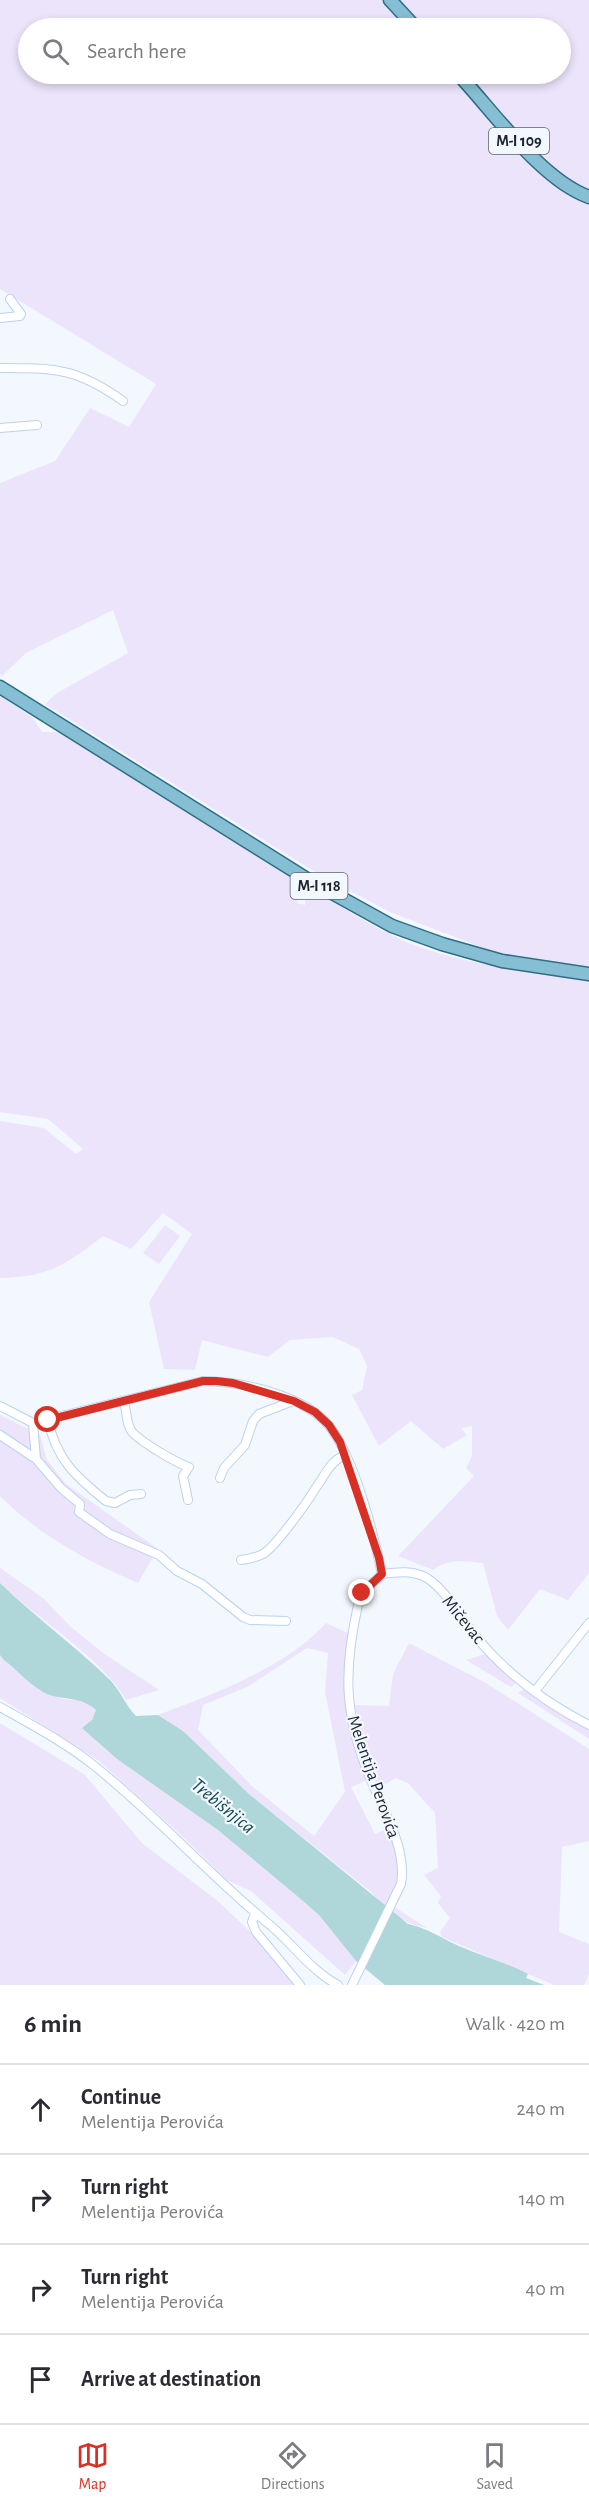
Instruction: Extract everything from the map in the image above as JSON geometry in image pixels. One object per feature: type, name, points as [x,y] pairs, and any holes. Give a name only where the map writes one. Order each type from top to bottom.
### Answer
[{"type":"main road","points":[[390,0],[407,18]]},
{"type":"main road","name":"M-I 109","points":[[467,84],[545,168],[570,188],[589,196]]},
{"type":"main road","name":"M-I 118","points":[[0,687],[307,879],[392,926],[441,944],[502,961],[589,974]]},
{"type":"street","points":[[0,318],[20,316],[21,314],[10,299]]},
{"type":"street","points":[[0,368],[52,369],[74,372],[99,383],[123,401]]},
{"type":"street","points":[[0,428],[37,425]]},
{"type":"street","points":[[0,1407],[33,1423],[203,1381],[233,1383],[294,1401],[315,1412],[329,1425],[345,1455],[370,1528],[382,1574]]},
{"type":"street","points":[[220,1478],[224,1468],[245,1445],[253,1421],[259,1413],[294,1401]]},
{"type":"street","points":[[124,1402],[129,1426],[133,1433],[165,1456],[189,1467],[183,1476],[188,1500]]},
{"type":"street","points":[[48,1420],[54,1447],[63,1460],[98,1495],[115,1503],[130,1495],[141,1494]]},
{"type":"street","points":[[33,1423],[36,1459]]},
{"type":"street","points":[[0,1435],[36,1459],[61,1488],[80,1504],[79,1512],[93,1524],[159,1556],[177,1571],[202,1584],[243,1617],[250,1620],[286,1621]]},
{"type":"street","points":[[241,1560],[252,1559],[265,1552],[307,1501],[338,1457],[345,1455]]},
{"type":"street","name":"Mičevac","points":[[382,1574],[415,1573],[426,1577],[438,1587],[490,1652],[535,1691],[589,1725]]},
{"type":"street","name":"Melentija Perovića","points":[[352,1985],[394,1897],[403,1869],[392,1827],[370,1779],[355,1733],[346,1684],[358,1605],[362,1593],[382,1574]]},
{"type":"street","points":[[535,1691],[589,1623]]},
{"type":"street","points":[[0,1707],[95,1766],[255,1914],[315,1968],[338,1985]]},
{"type":"street","points":[[255,1914],[252,1922],[256,1932],[300,1985]]},
{"type":"shaded area","points":[[0,0],[589,0],[589,966],[525,959],[486,949],[390,912],[320,875],[45,704],[57,693],[128,653],[113,610],[26,653],[2,676],[0,674],[0,483],[55,461],[90,408],[129,427],[156,384],[0,289]]},
{"type":"shaded area","points":[[0,696],[32,717],[42,732],[60,732],[299,882],[297,903],[305,905],[306,887],[391,935],[426,949],[472,962],[589,980],[589,1573],[568,1600],[540,1589],[508,1630],[497,1616],[483,1563],[450,1562],[433,1570],[398,1556],[474,1476],[466,1468],[472,1456],[472,1426],[461,1428],[467,1435],[443,1449],[411,1421],[379,1446],[352,1395],[362,1390],[367,1366],[359,1349],[333,1337],[290,1340],[268,1357],[202,1340],[195,1370],[164,1369],[149,1302],[192,1234],[163,1213],[131,1249],[103,1236],[56,1268],[31,1275],[0,1278],[0,1121],[44,1128],[76,1154],[83,1149],[48,1119],[0,1112]]},
{"type":"shaded area","points":[[165,1225],[180,1236],[159,1264],[143,1253]]},
{"type":"shaded area","points":[[0,1415],[40,1435],[47,1460],[66,1484],[158,1549],[138,1583],[65,1546],[31,1523],[0,1496]]},
{"type":"shaded area","points":[[0,1568],[43,1598],[70,1626],[103,1653],[159,1690],[126,1700],[116,1685],[86,1654],[0,1583]]},
{"type":"shaded area","points":[[326,1623],[352,1635],[346,1684],[370,1779],[351,1787],[375,1834],[392,1827],[400,1857],[401,1877],[395,1895],[388,1903],[427,1928],[410,1923],[389,1910],[370,1891],[249,1794],[183,1731],[158,1715],[248,1678],[309,1639]],"holes":[[[307,1648],[328,1653],[325,1692],[345,1792],[314,1836],[253,1787],[198,1730],[203,1705],[247,1687]]]},
{"type":"shaded area","points":[[409,1643],[486,1683],[589,1749],[589,1841],[562,1847],[559,1932],[589,1944],[589,1974],[584,1985],[554,1985],[442,1937],[440,1932],[450,1918],[438,1903],[441,1896],[424,1875],[438,1868],[435,1813],[408,1783],[395,1778],[380,1788],[360,1732],[355,1705],[389,1706],[393,1674]]},
{"type":"shaded area","points":[[485,1654],[516,1683],[511,1687],[466,1660]]},
{"type":"shaded area","points":[[0,1655],[10,1665],[52,1695],[63,1699],[80,1700],[90,1705],[96,1710],[92,1720],[83,1728],[117,1759],[218,1830],[319,1915],[356,1961],[345,1975],[251,1891],[227,1880],[99,1761],[0,1698]]},
{"type":"shaded area","points":[[525,1689],[556,1712],[589,1729],[589,1739],[518,1693]]},
{"type":"shaded area","points":[[0,1723],[84,1774],[142,1843],[219,1902],[306,1985],[0,1985]]},
{"type":"water","name":"Trebišnjica","points":[[0,1583],[109,1679],[136,1716],[158,1715],[183,1731],[249,1794],[408,1924],[528,1974],[526,1978],[544,1985],[385,1985],[356,1961],[319,1915],[303,1901],[218,1830],[117,1759],[82,1728],[92,1720],[96,1710],[82,1702],[47,1694],[4,1660],[0,1655]]},
{"type":"route","points":[[48,1420],[203,1381],[233,1383],[263,1391],[294,1401],[315,1412],[329,1425],[340,1442],[379,1558],[382,1574],[362,1593]]}]
